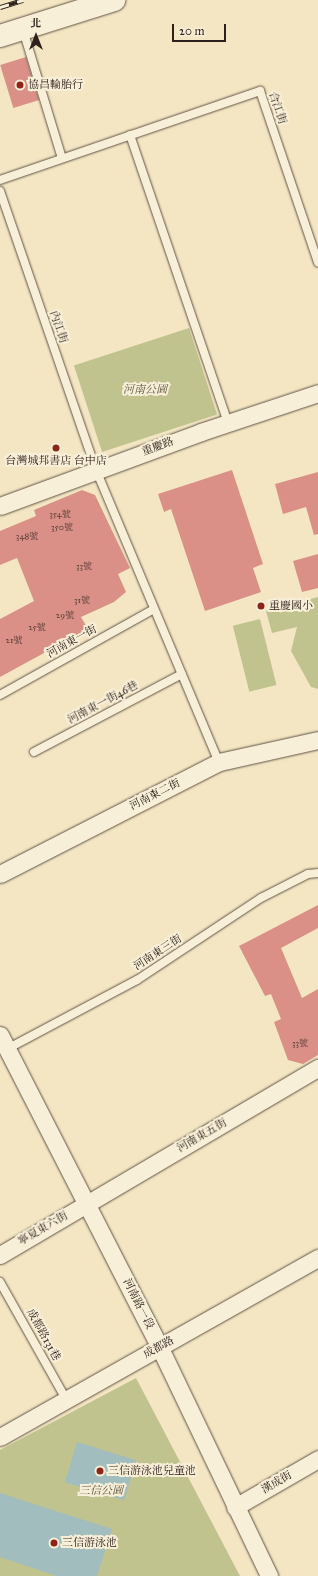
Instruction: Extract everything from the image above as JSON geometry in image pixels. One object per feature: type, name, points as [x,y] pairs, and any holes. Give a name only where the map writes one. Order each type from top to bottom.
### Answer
[{"type":"main road","points":[[0,36],[114,0]]},
{"type":"street","name":"重慶路","points":[[0,506],[228,423],[318,393]]},
{"type":"street","name":"河南東二街","points":[[0,874],[219,762],[318,740]]},
{"type":"street","name":"河南路一段","points":[[3,1042],[160,1348],[269,1576]]},
{"type":"street","name":"河南東五街","points":[[87,1204],[318,1068]]},
{"type":"street","name":"寧夏東六街","points":[[0,1255],[87,1204]]},
{"type":"street","name":"成都路","points":[[0,1436],[160,1348],[318,1258]]},
{"type":"street","name":"漢成街","points":[[235,1507],[318,1459]]},
{"type":"lane","points":[[0,180],[62,158],[22,28]]},
{"type":"lane","name":"合江街","points":[[62,158],[260,91],[318,262]]},
{"type":"lane","points":[[130,135],[228,423]]},
{"type":"lane","name":"內江街","points":[[0,191],[96,470]]},
{"type":"lane","points":[[96,470],[219,762]]},
{"type":"lane","name":"河南東一街","points":[[0,695],[154,609]]},
{"type":"lane","name":"河南東一街46巷","points":[[34,752],[182,674]]},
{"type":"lane","name":"河南東三街","points":[[3,1042],[137,980],[261,898],[308,874],[318,873]]},
{"type":"lane","name":"成都路131巷","points":[[0,1282],[66,1399]]},
{"type":"green space","name":"河南公園","points":[[189,328],[217,415],[102,452],[74,365]]},
{"type":"green space","points":[[318,597],[318,689],[311,687],[291,651],[297,627],[272,633],[266,611]]},
{"type":"green space","points":[[260,619],[276,685],[249,692],[233,626]]},
{"type":"green space","name":"三信公園","points":[[136,1378],[240,1576],[0,1576],[0,1450]]},
{"type":"water","name":"三信游泳池兒童池","points":[[77,1442],[136,1460],[124,1500],[65,1482]]},
{"type":"water","name":"三信游泳池","points":[[0,1493],[112,1529],[97,1576],[57,1576],[0,1557]]},
{"type":"building","name":"協昌輪胎行","points":[[26,57],[39,100],[13,108],[0,65]]},
{"type":"building","points":[[232,470],[263,564],[253,568],[261,592],[205,611],[171,509],[164,512],[158,494]]},
{"type":"building","points":[[318,472],[318,534],[314,535],[306,507],[283,514],[275,484]]},
{"type":"building","points":[[82,490],[95,495],[130,568],[118,574],[126,592],[114,602],[81,617],[88,629],[0,677],[0,619],[34,601],[17,558],[0,565],[0,531],[36,516],[34,510]]},
{"type":"building","points":[[318,554],[318,588],[302,592],[293,561]]},
{"type":"building","points":[[318,905],[318,928],[281,948],[302,998],[318,989],[318,1055],[303,1064],[288,1060],[274,1022],[281,1019],[271,994],[265,996],[239,946]]},
{"type":"railway","points":[[0,7],[23,0]]},
{"type":"place","name":"協昌輪胎行","points":[[20,85]]},
{"type":"place","name":"台灣城邦書店 台中店","points":[[56,448]]},
{"type":"place","name":"重慶國小","points":[[261,606]]},
{"type":"place","name":"三信游泳池兒童池","points":[[100,1471]]},
{"type":"place","name":"三信游泳池","points":[[54,1543]]}]
